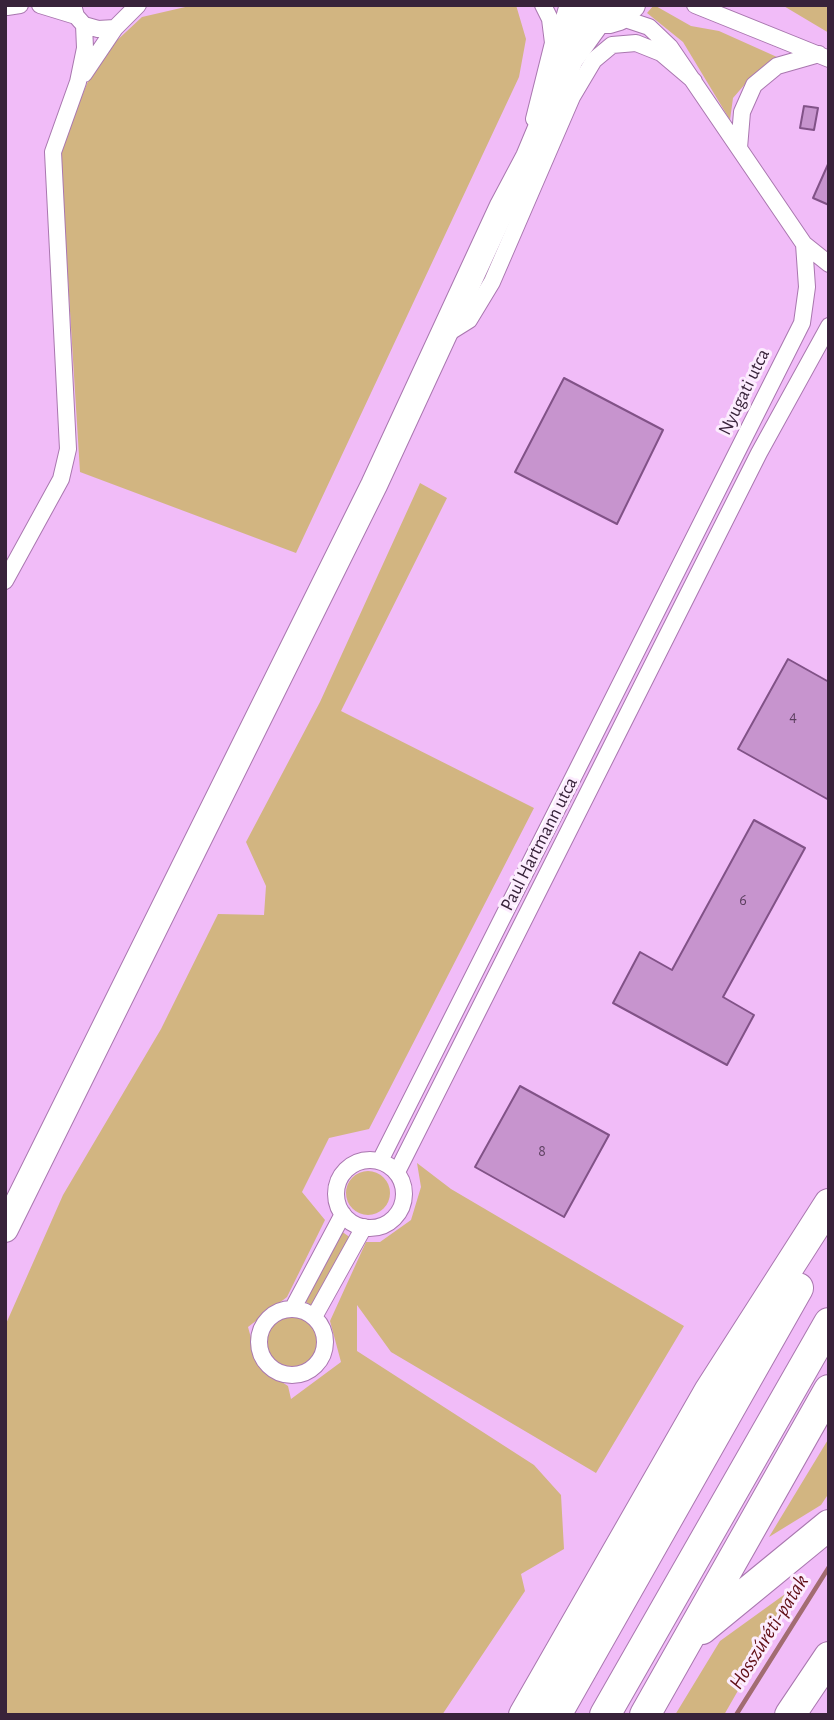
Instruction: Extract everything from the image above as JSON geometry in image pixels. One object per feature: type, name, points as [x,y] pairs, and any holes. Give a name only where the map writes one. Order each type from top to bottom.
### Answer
[{"type":"highway","points":[[524,1715],[710,1390],[829,1204]]},
{"type":"highway","points":[[556,1715],[829,1233]]},
{"type":"highway","points":[[605,1715],[829,1323]]},
{"type":"highway","points":[[645,1715],[829,1390]]},
{"type":"highway","points":[[684,1646],[718,1614],[829,1525]]},
{"type":"highway","points":[[790,1715],[829,1657]]},
{"type":"main road","points":[[503,206],[560,51],[574,5],[584,14],[616,14]]},
{"type":"main road","points":[[5,1229],[445,335],[503,206],[529,157],[570,60],[616,14]]},
{"type":"street","points":[[40,5],[77,15],[98,29],[116,28]]},
{"type":"street","points":[[78,82],[116,28],[136,8],[153,5]]},
{"type":"street","points":[[534,120],[553,43],[550,19],[543,5]]},
{"type":"street","points":[[695,5],[824,57]]},
{"type":"street","points":[[723,5],[748,25]]},
{"type":"street","points":[[616,14],[639,22],[659,35],[694,80],[804,244],[829,264]]},
{"type":"street","points":[[5,580],[61,480],[68,449],[53,152],[78,82],[85,48],[77,15]]},
{"type":"street","points":[[445,335],[468,320],[492,282],[572,97],[594,60],[612,45],[636,43],[661,53],[694,80]]},
{"type":"street","points":[[739,148],[742,111],[754,85],[777,66],[824,57]]},
{"type":"street","name":"Nyugati utca","points":[[688,550],[802,323],[807,288],[804,244]]},
{"type":"street","name":"Nyugati utca","points":[[718,534],[829,326]]},
{"type":"street","name":"Paul Hartmann utca","points":[[397,1172],[718,534]]},
{"type":"street","name":"Paul Hartmann utca","points":[[380,1161],[688,550]]},
{"type":"street","points":[[364,1160],[380,1161],[397,1172],[404,1188],[404,1200],[398,1213],[386,1224],[364,1227],[343,1214],[336,1194],[341,1175],[349,1166],[364,1160]]},
{"type":"street","points":[[292,1308],[343,1214]]},
{"type":"street","points":[[314,1317],[364,1227]]},
{"type":"street","points":[[292,1308],[314,1317],[321,1324],[325,1345],[318,1363],[299,1375],[287,1375],[272,1369],[259,1350],[261,1329],[278,1311],[292,1308]]},
{"type":"shaded area","points":[[194,5],[516,5],[526,39],[519,77],[296,553],[80,472],[60,150],[97,59],[142,17]]},
{"type":"shaded area","points":[[654,5],[691,26],[719,31],[777,57],[753,75],[733,98],[730,120],[683,42],[647,13]]},
{"type":"shaded area","points":[[782,5],[829,5],[829,33]]},
{"type":"shaded area","points":[[420,483],[447,498],[341,711],[534,808],[369,1129],[329,1138],[302,1192],[325,1220],[287,1297],[248,1327],[259,1367],[288,1386],[291,1399],[341,1362],[330,1321],[366,1242],[380,1242],[411,1220],[421,1187],[417,1163],[451,1189],[684,1326],[596,1473],[391,1352],[357,1305],[357,1351],[534,1465],[561,1495],[564,1549],[521,1574],[525,1591],[442,1715],[5,1715],[5,1326],[63,1195],[161,1029],[218,914],[264,915],[266,886],[246,842],[320,702]]},
{"type":"shaded area","points":[[368,1171],[383,1178],[390,1193],[383,1208],[368,1215],[353,1208],[346,1193],[353,1178]]},
{"type":"shaded area","points":[[341,1231],[351,1238],[312,1306],[303,1300]]},
{"type":"shaded area","points":[[299,1315],[309,1319],[317,1327],[321,1342],[317,1357],[309,1365],[289,1369],[279,1365],[271,1357],[267,1337],[271,1327],[279,1319]]},
{"type":"shaded area","points":[[829,1438],[829,1493],[821,1505],[769,1537]]},
{"type":"shaded area","points":[[799,1584],[724,1715],[675,1715],[720,1641]]},
{"type":"building","points":[[804,106],[818,108],[814,130],[800,128]]},
{"type":"building","points":[[829,162],[829,205],[813,198]]},
{"type":"building","points":[[564,378],[663,430],[617,524],[515,472]]},
{"type":"building","points":[[788,659],[829,682],[829,800],[738,749]]},
{"type":"building","points":[[754,820],[805,848],[723,997],[754,1015],[727,1065],[613,1003],[640,952],[672,970]]},
{"type":"building","points":[[520,1086],[609,1135],[564,1217],[475,1167]]},
{"type":"waterway","name":"Hosszúréti-patak","points":[[736,1715],[829,1567]]}]
